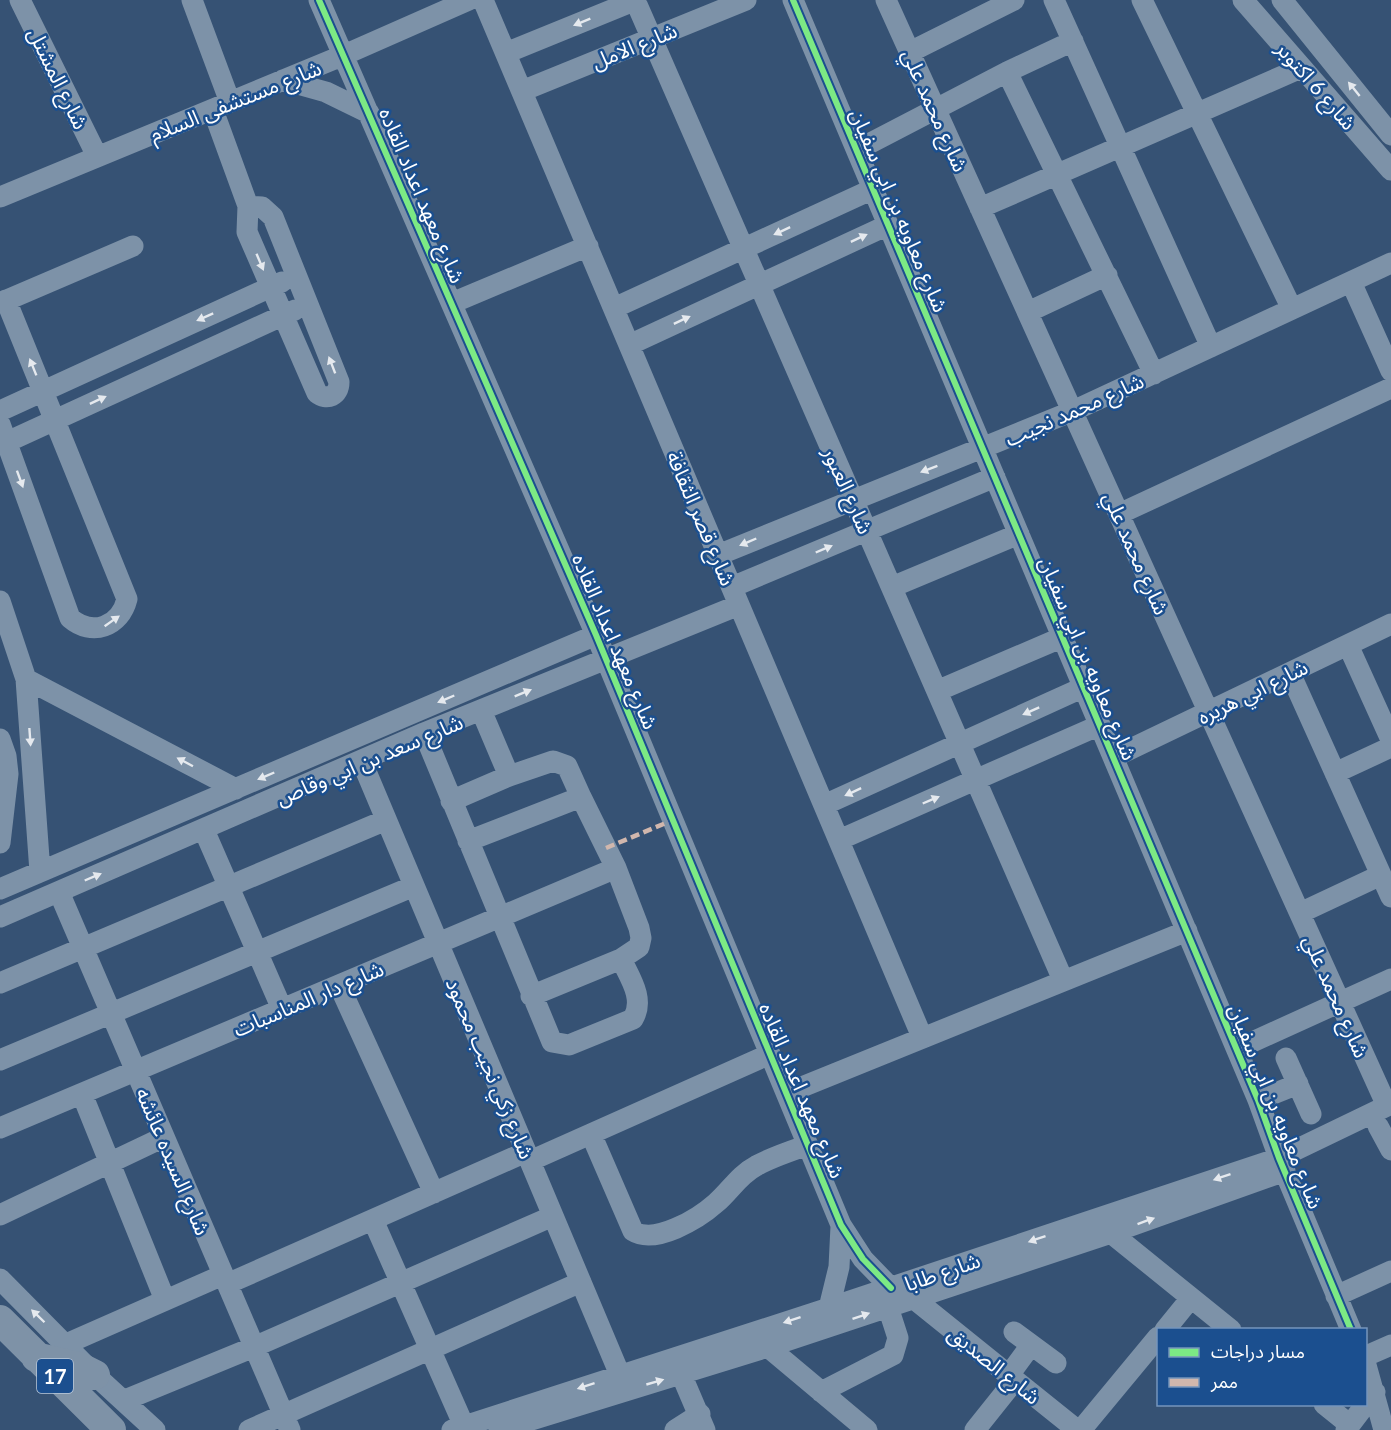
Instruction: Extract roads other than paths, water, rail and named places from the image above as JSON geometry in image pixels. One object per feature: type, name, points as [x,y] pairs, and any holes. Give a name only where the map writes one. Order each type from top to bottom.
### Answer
[{"type":"highway","name":"17","points":[[0,1320],[111,1430]]},
{"type":"highway","points":[[36,1357],[79,1367],[95,1375]]},
{"type":"street","name":"شارع المشتل","points":[[21,0],[98,156]]},
{"type":"street","points":[[192,0],[248,206],[248,232],[317,393],[323,397],[332,396],[338,390],[339,382],[273,217],[262,207],[248,206]]},
{"type":"street","name":"شارع معهد اعداد القاده","points":[[319,0],[596,635],[842,1225],[863,1260],[890,1297]]},
{"type":"street","name":"شارع مستشفى السلام","points":[[0,197],[344,55],[469,0]]},
{"type":"street","name":"شارع قصر الثقافة","points":[[483,0],[922,1037]]},
{"type":"street","name":"شارع الامل","points":[[506,53],[636,0]]},
{"type":"street","name":"شارع العبور","points":[[636,0],[1064,980]]},
{"type":"street","name":"شارع الامل","points":[[522,91],[746,0]]},
{"type":"street","name":"شارع معاويه بن ابي سفيان","points":[[793,0],[1237,1049],[1281,1165],[1351,1328]]},
{"type":"street","name":"شارع محمد علي","points":[[886,0],[1340,1002],[1387,1114],[1391,1150]]},
{"type":"street","points":[[910,52],[1014,0]]},
{"type":"street","points":[[1054,0],[1211,347]]},
{"type":"street","points":[[1142,0],[1292,309]]},
{"type":"street","name":"شارع 6 اكتوبر","points":[[1244,0],[1391,170]]},
{"type":"street","name":"شارع 6 اكتوبر","points":[[1282,0],[1391,135]]},
{"type":"street","points":[[857,150],[1007,72],[1073,41]]},
{"type":"street","points":[[980,208],[1301,68]]},
{"type":"street","points":[[1007,72],[1059,174],[1154,374]]},
{"type":"street","points":[[283,80],[326,92],[369,113]]},
{"type":"street","points":[[614,308],[873,189]]},
{"type":"street","points":[[629,345],[888,225]]},
{"type":"street","points":[[133,246],[3,301],[43,391],[54,420],[127,599],[122,613],[105,627],[82,627],[70,618],[3,433],[54,420],[308,304]]},
{"type":"street","points":[[452,303],[588,246]]},
{"type":"street","name":"شارع محمد نجيب","points":[[718,555],[853,498],[1073,411],[1391,263]]},
{"type":"street","points":[[1028,312],[1107,275]]},
{"type":"street","points":[[0,411],[297,276]]},
{"type":"street","points":[[1351,282],[1391,372]]},
{"type":"street","points":[[1119,514],[1391,388]]},
{"type":"street","name":"شارع محمد نجيب","points":[[735,596],[867,531],[995,477]]},
{"type":"street","points":[[892,587],[1019,534]]},
{"type":"street","name":"شارع سعد بن ابي وقاص","points":[[0,917],[362,762],[424,733],[605,659],[735,596]]},
{"type":"street","points":[[0,601],[26,679],[40,872]]},
{"type":"street","name":"شارع ابي هريره","points":[[1114,757],[1391,624]]},
{"type":"street","name":"شارع سعد بن ابي وقاص","points":[[0,889],[596,635]]},
{"type":"street","points":[[937,690],[1063,637]]},
{"type":"street","points":[[1348,645],[1391,740]]},
{"type":"street","points":[[1290,673],[1335,773],[1382,863],[1391,897]]},
{"type":"street","points":[[26,679],[236,789]]},
{"type":"street","points":[[824,805],[1084,687]]},
{"type":"street","points":[[482,710],[509,776]]},
{"type":"street","points":[[839,840],[1100,725]]},
{"type":"street","points":[[424,733],[552,1042],[563,1046],[633,1019],[637,1012],[638,996],[621,959]]},
{"type":"street","points":[[0,739],[7,765],[0,843]]},
{"type":"street","points":[[1335,773],[1391,747]]},
{"type":"street","name":"شارع زكي نجيب محمود","points":[[362,762],[620,1375]]},
{"type":"street","points":[[451,801],[546,762],[561,762],[567,766],[616,868],[641,938],[635,952],[531,996]]},
{"type":"street","points":[[468,841],[581,797]]},
{"type":"street","points":[[0,983],[386,820]]},
{"type":"street","points":[[204,830],[282,1009]]},
{"type":"street","points":[[1300,913],[1382,863]]},
{"type":"street","name":"شارع دار المناسبات","points":[[0,1128],[616,868]]},
{"type":"street","points":[[0,1060],[414,886]]},
{"type":"street","name":"شارع السيده عائشه","points":[[59,892],[286,1422]]},
{"type":"street","points":[[787,1093],[1187,931]]},
{"type":"street","points":[[1237,1049],[1391,979]]},
{"type":"street","points":[[339,985],[434,1193]]},
{"type":"street","points":[[66,1344],[165,1300],[225,1279],[528,1156],[591,1134],[770,1054]]},
{"type":"street","points":[[1286,1058],[1311,1114]]},
{"type":"street","points":[[1258,1100],[1298,1084]]},
{"type":"street","points":[[81,1094],[165,1300]]},
{"type":"street","name":"شارع طابا","points":[[499,1430],[552,1422],[679,1366],[830,1308],[890,1297],[913,1298],[1111,1233],[1281,1165],[1387,1114]]},
{"type":"street","points":[[591,1134],[633,1231],[642,1237],[656,1237],[680,1226],[715,1204],[741,1176],[756,1165],[808,1145]]},
{"type":"street","points":[[0,1215],[164,1137]]},
{"type":"street","name":"شارع طابا","points":[[458,1428],[620,1375],[679,1366],[768,1347],[890,1297],[1281,1165]]},
{"type":"street","points":[[125,1400],[254,1347],[553,1215]]},
{"type":"street","points":[[373,1220],[430,1349],[458,1428]]},
{"type":"street","name":"شارع معهد اعداد القاده","points":[[830,1308],[839,1267],[842,1225]]},
{"type":"street","points":[[1111,1233],[1230,1328]]},
{"type":"street","points":[[1336,1296],[1391,1271]]},
{"type":"street","points":[[0,1280],[95,1375],[125,1400],[155,1430]]},
{"type":"street","points":[[249,1430],[286,1422],[430,1349],[581,1282]]},
{"type":"street","points":[[820,1392],[893,1355],[898,1338],[890,1297]]},
{"type":"street","name":"شارع الصديق","points":[[913,1298],[1079,1430]]},
{"type":"street","points":[[1166,1328],[1191,1298]]},
{"type":"street","points":[[1014,1332],[1056,1363]]},
{"type":"street","points":[[1079,1430],[1157,1338]]},
{"type":"street","points":[[975,1430],[1012,1378],[1031,1345]]},
{"type":"street","points":[[1367,1355],[1391,1345]]},
{"type":"street","points":[[768,1347],[867,1430]]},
{"type":"street","points":[[675,1430],[702,1422],[679,1366]]},
{"type":"street","points":[[1367,1370],[1384,1430]]},
{"type":"street","points":[[1367,1402],[1375,1392]]},
{"type":"street","points":[[1326,1406],[1348,1427],[1364,1406]]}]
